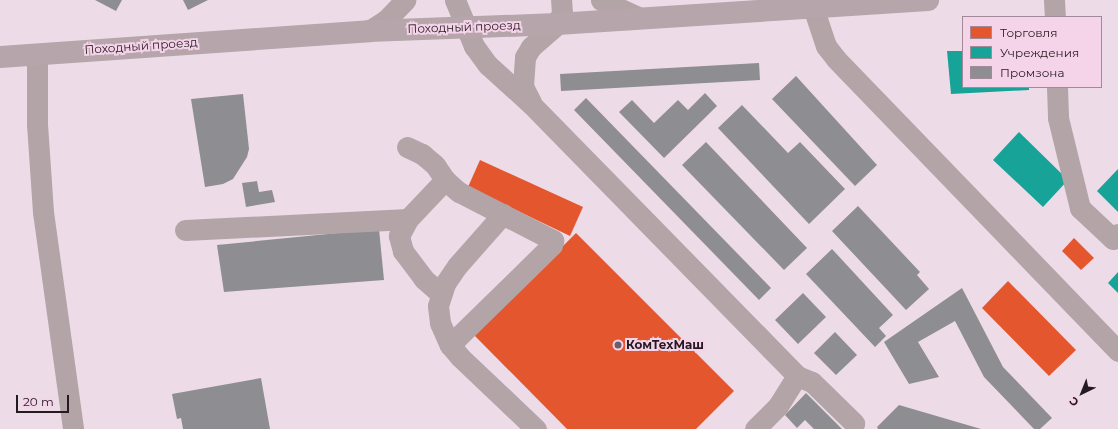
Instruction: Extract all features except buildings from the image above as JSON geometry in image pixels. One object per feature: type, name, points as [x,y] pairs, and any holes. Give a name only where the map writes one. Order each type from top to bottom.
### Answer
[{"type":"main road","name":"Походный проезд","points":[[1,55],[37,54],[369,32],[557,24],[638,17],[928,0]]},
{"type":"street","points":[[369,32],[386,20],[404,0]]},
{"type":"street","points":[[456,0],[465,27],[474,46],[488,65],[532,104],[797,376],[812,382],[854,423]]},
{"type":"street","points":[[532,104],[523,86],[525,57],[531,47],[557,24],[562,14],[561,0]]},
{"type":"street","points":[[601,0],[638,17]]},
{"type":"street","points":[[1054,0],[1055,16]]},
{"type":"street","points":[[812,7],[826,46],[836,59],[1118,351]]},
{"type":"street","points":[[37,54],[37,124],[43,212],[73,429]]},
{"type":"street","points":[[1057,88],[1058,118],[1080,208],[1113,239],[1118,234]]},
{"type":"street","points":[[407,147],[422,154],[435,165],[445,180],[459,192],[553,240],[552,246],[450,346]]},
{"type":"street","points":[[441,294],[424,279],[403,251],[399,236],[408,220],[445,180]]},
{"type":"street","points":[[503,214],[457,266],[441,294],[438,306],[440,323],[450,346],[536,429]]},
{"type":"street","points":[[185,230],[408,220]]},
{"type":"street","points":[[755,429],[778,406],[797,376]]},
{"type":"place","name":"КомТехМаш","points":[[618,345]]}]
